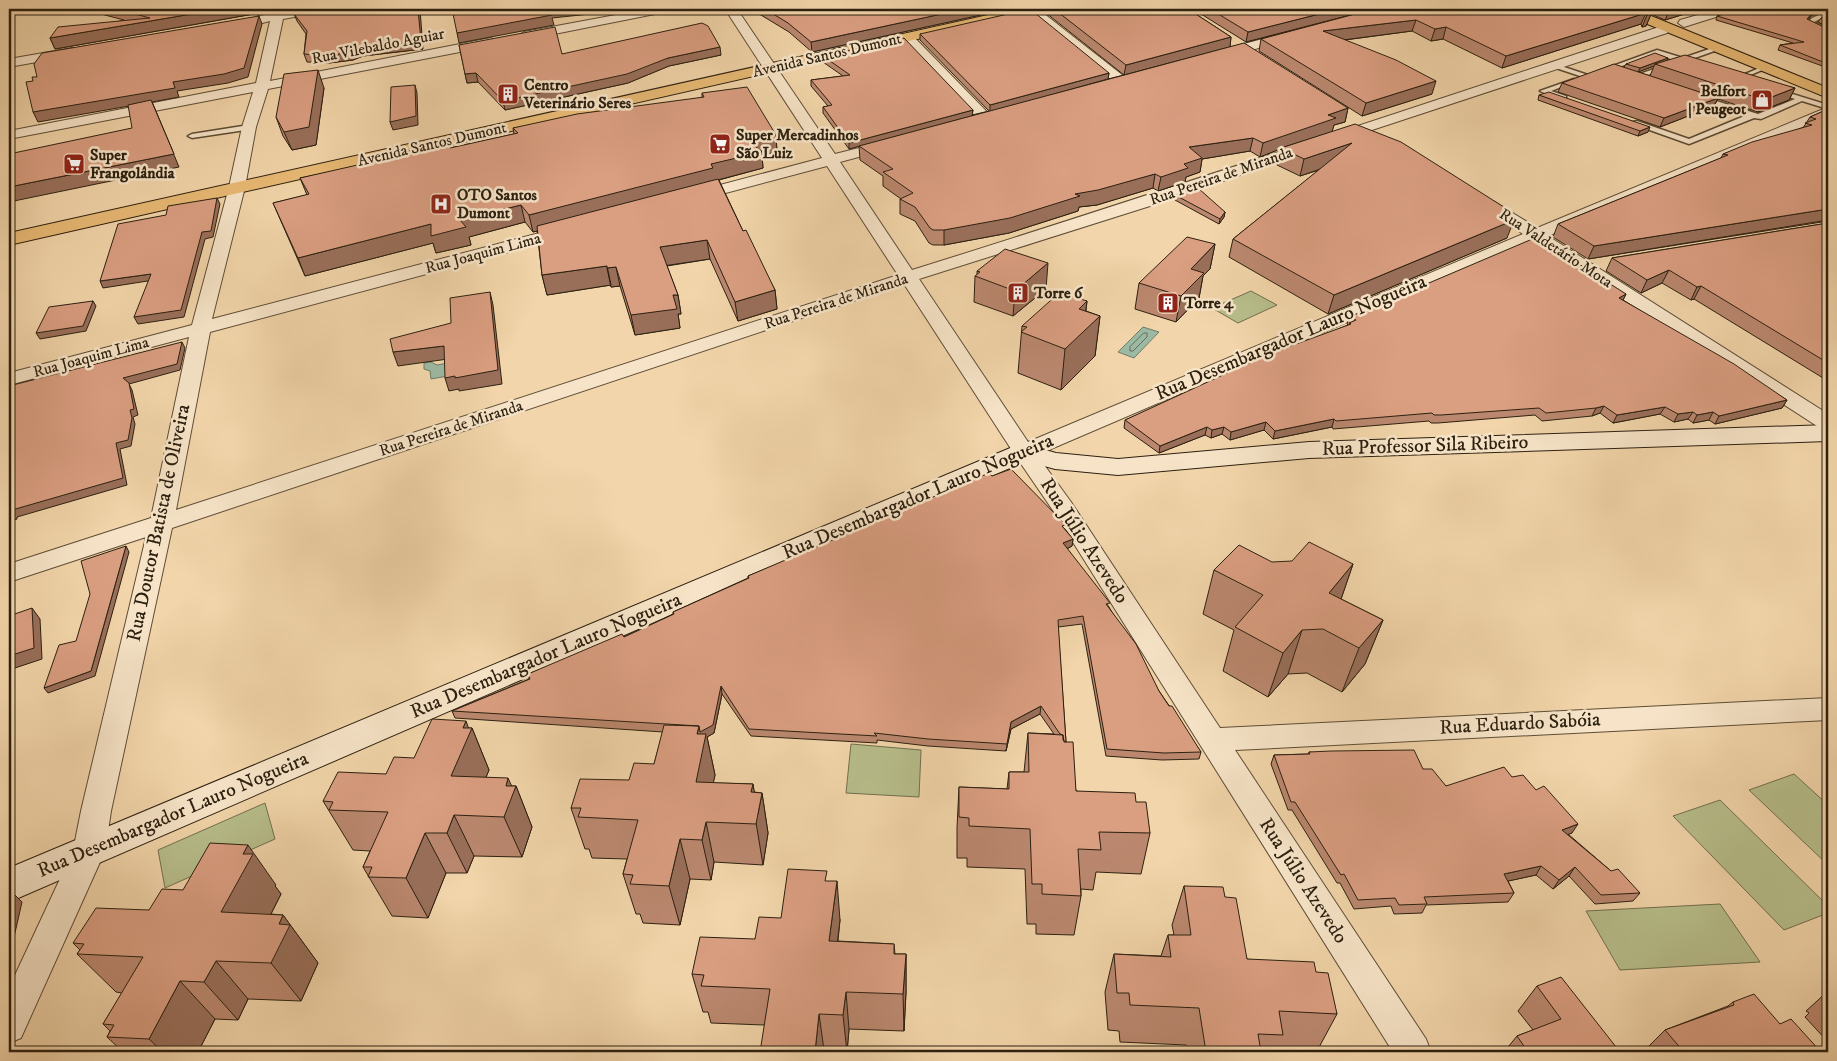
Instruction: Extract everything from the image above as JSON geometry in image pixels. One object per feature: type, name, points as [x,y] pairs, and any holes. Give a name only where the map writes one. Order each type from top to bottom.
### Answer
[{"type":"main road","name":"Avenida Santos Dumont","points":[[9,239],[238,188],[328,172],[640,101],[769,68],[1031,9]]},
{"type":"main road","points":[[1610,9],[1657,20],[1675,17],[1684,23],[1827,89]]},
{"type":"main road","points":[[1623,9],[1657,20],[1718,48],[1766,67],[1805,91],[1827,89]]},
{"type":"main road","points":[[1640,9],[1665,19],[1684,23]]},
{"type":"street","points":[[248,22],[278,13],[322,9]]},
{"type":"street","name":"Rua Vilebaldo Aguiar","points":[[9,135],[180,105],[262,86],[665,9]]},
{"type":"street","name":"Rua Júlio Azevedo","points":[[731,9],[769,68],[833,160],[1024,452],[1063,507],[1413,1052]]},
{"type":"street","points":[[1031,9],[1128,79],[1103,86]]},
{"type":"street","points":[[1684,23],[1731,9]]},
{"type":"street","name":"Rua Doutor Batista de Oliveira","points":[[9,1026],[89,851],[96,811],[152,559],[162,522],[201,327],[238,188],[249,127],[262,86],[278,13]]},
{"type":"street","name":"Rua Pereira de Miranda","points":[[9,573],[908,277],[1144,203],[1555,66],[1657,20]]},
{"type":"street","points":[[1200,59],[1238,43],[1307,31]]},
{"type":"street","points":[[907,37],[985,118]]},
{"type":"street","points":[[1238,43],[1263,60]]},
{"type":"street","points":[[11,66],[83,50]]},
{"type":"street","name":"Rua Desembargador Lauro Nogueira","points":[[9,885],[1828,109]]},
{"type":"street","points":[[967,123],[1003,113]]},
{"type":"street","points":[[676,202],[904,140]]},
{"type":"street","name":"Rua Valdetário Mota","points":[[1473,195],[1828,423]]},
{"type":"street","name":"Rua Joaquim Lima","points":[[9,379],[583,226]]},
{"type":"street","points":[[1585,267],[1613,263]]},
{"type":"street","name":"Rua Professor Sila Ribeiro","points":[[1024,452],[1055,461],[1118,467],[1308,450],[1828,433]]},
{"type":"street","name":"Rua Eduardo Sabóia","points":[[1212,740],[1828,709]]},
{"type":"lane","points":[[1828,13],[1814,19],[1810,23],[1828,30]]},
{"type":"lane","points":[[1639,76],[1718,48]]},
{"type":"lane","points":[[1571,101],[1544,91],[1657,52],[1701,66]]},
{"type":"lane","points":[[1555,66],[1586,76]]},
{"type":"lane","points":[[1739,78],[1766,67]]},
{"type":"lane","points":[[1612,68],[1621,70]]},
{"type":"lane","points":[[1630,74],[1654,82]]},
{"type":"lane","points":[[1729,75],[1748,81]]},
{"type":"lane","points":[[1766,87],[1785,93],[1805,91],[1828,109]]},
{"type":"lane","points":[[1785,93],[1805,91]]},
{"type":"lane","points":[[1691,94],[1758,117],[1805,91]]},
{"type":"lane","points":[[1625,120],[1689,142],[1754,115]]},
{"type":"lane","points":[[192,136],[249,127]]},
{"type":"green space","points":[[1251,291],[1277,305],[1238,323],[1212,308]]},
{"type":"green space","points":[[851,744],[921,750],[919,797],[846,793]]},
{"type":"green space","points":[[1794,774],[1828,805],[1828,865],[1749,790]]},
{"type":"green space","points":[[1720,800],[1828,906],[1828,913],[1784,930],[1673,816]]},
{"type":"green space","points":[[265,803],[275,839],[165,888],[158,850]]},
{"type":"green space","points":[[1720,904],[1760,962],[1620,970],[1586,911]]},
{"type":"water","points":[[1143,327],[1159,332],[1134,358],[1118,352]]},
{"type":"water","points":[[431,362],[437,365],[448,363],[448,376],[431,379],[430,371],[424,369],[424,363]]},
{"type":"building","points":[[117,9],[221,9],[50,38],[58,27],[150,18]]},
{"type":"building","points":[[324,9],[418,9],[421,41],[360,48],[351,52],[327,56],[304,54],[307,31],[294,14]]},
{"type":"building","points":[[452,9],[550,9],[552,15],[457,33]]},
{"type":"building","points":[[765,9],[965,9],[811,42],[788,23]]},
{"type":"building","points":[[1030,9],[1109,73],[990,105],[920,34]]},
{"type":"building","points":[[1054,9],[1188,9],[1231,37],[1126,65]]},
{"type":"building","points":[[1210,9],[1339,9],[1248,32]]},
{"type":"building","points":[[1374,9],[1638,9],[1651,14],[1647,15],[1646,13],[1506,56],[1446,27],[1435,29],[1416,20],[1323,31],[1396,60],[1436,81],[1366,103],[1261,39]]},
{"type":"building","points":[[1739,9],[1822,9],[1813,12],[1807,19],[1828,29],[1828,64],[1780,45],[1804,42],[1717,16]]},
{"type":"building","points":[[1828,14],[1828,22],[1821,18]]},
{"type":"building","points":[[259,16],[244,68],[224,74],[173,82],[175,88],[33,112],[26,82],[33,81],[32,77],[37,77],[34,64],[42,53]]},
{"type":"building","points":[[702,23],[708,26],[720,47],[668,58],[627,74],[503,101],[476,73],[465,74],[459,45],[555,27],[562,54]]},
{"type":"building","points":[[904,38],[973,110],[849,143],[823,107],[832,105],[811,80],[850,75],[823,56]]},
{"type":"building","points":[[1244,43],[1348,108],[1328,115],[1336,118],[1263,143],[1253,138],[1189,147],[1202,158],[1184,164],[1188,168],[1161,177],[1155,174],[1098,190],[1075,194],[1080,196],[1010,218],[944,230],[933,230],[930,228],[915,207],[900,199],[913,193],[883,172],[893,169],[859,146]]},
{"type":"building","points":[[1655,53],[1668,58],[1640,68],[1626,64]]},
{"type":"building","points":[[1685,55],[1795,88],[1764,100],[1655,64]]},
{"type":"building","points":[[1614,64],[1718,98],[1664,118],[1562,83]]},
{"type":"building","points":[[318,70],[309,127],[284,132],[276,117],[284,74]]},
{"type":"building","points":[[415,85],[416,116],[390,122],[391,87]]},
{"type":"building","name":"OTO Santos Dumont","points":[[747,87],[776,135],[749,141],[762,152],[711,164],[713,168],[529,215],[521,205],[460,220],[466,227],[431,236],[431,224],[298,258],[273,203],[309,194],[300,178],[384,159],[384,156],[446,143],[450,148],[518,133],[513,128],[577,114],[704,97],[702,93]]},
{"type":"building","points":[[1549,92],[1650,127],[1640,131],[1539,95]]},
{"type":"building","points":[[151,100],[174,154],[9,187],[9,154],[132,128],[128,105]]},
{"type":"building","points":[[1828,109],[1828,209],[1594,246],[1558,224],[1728,155],[1723,154],[1752,142],[1812,125],[1805,123],[1816,119],[1810,117]]},
{"type":"building","points":[[1355,124],[1401,142],[1507,209],[1514,220],[1334,295],[1233,239],[1352,143],[1304,159],[1281,148]]},
{"type":"building","points":[[718,179],[743,231],[746,230],[775,290],[735,302],[707,240],[660,247],[678,295],[673,295],[677,309],[631,315],[616,267],[607,268],[607,266],[542,275],[537,226]]},
{"type":"building","points":[[1198,188],[1225,212],[1220,219],[1175,195]]},
{"type":"building","points":[[217,198],[211,231],[202,232],[181,310],[134,317],[151,274],[100,281],[118,224],[166,215],[168,206]]},
{"type":"building","points":[[1828,223],[1828,363],[1701,286],[1697,287],[1669,270],[1647,280],[1612,258]]},
{"type":"building","points":[[1187,237],[1215,244],[1191,269],[1204,273],[1181,296],[1139,283]]},
{"type":"building","points":[[1537,237],[1626,294],[1619,298],[1734,364],[1787,400],[1719,416],[1713,412],[1697,415],[1693,412],[1678,414],[1665,407],[1617,415],[1604,406],[1546,413],[1539,408],[1441,415],[1434,415],[1432,413],[1336,421],[1334,419],[1275,431],[1266,422],[1231,432],[1224,427],[1212,430],[1207,427],[1160,446],[1125,420],[1238,368],[1351,324],[1349,323],[1356,320],[1349,317]]},
{"type":"building","points":[[1005,249],[1048,263],[1015,291],[975,276],[980,272],[977,271]]},
{"type":"building","points":[[490,292],[498,370],[445,378],[444,346],[393,352],[390,339],[451,323],[450,298]]},
{"type":"building","points":[[1059,293],[1087,301],[1079,309],[1100,316],[1065,349],[1021,332],[1027,327],[1022,326]]},
{"type":"building","points":[[93,301],[83,326],[36,333],[49,307]]},
{"type":"building","points":[[182,342],[177,364],[123,378],[129,383],[134,409],[130,410],[132,418],[128,440],[116,443],[123,478],[12,510],[12,513],[9,514],[9,386]]},
{"type":"building","points":[[1011,469],[1064,523],[1065,525],[1062,526],[1073,539],[1063,543],[1110,603],[1106,604],[1136,644],[1159,691],[1169,706],[1172,706],[1201,752],[1164,753],[1107,749],[1083,616],[1058,620],[1066,742],[1063,740],[1063,735],[1060,734],[1041,706],[1011,722],[1007,744],[928,739],[874,733],[877,736],[749,729],[721,686],[713,725],[700,732],[699,726],[452,711],[530,679],[528,674],[622,634],[624,637],[674,614],[673,612],[749,578],[748,576],[989,473],[992,476]]},
{"type":"building","points":[[1309,542],[1353,564],[1329,593],[1383,620],[1359,648],[1323,629],[1302,630],[1283,653],[1235,627],[1263,595],[1214,570],[1239,545],[1272,562],[1292,561]]},
{"type":"building","points":[[126,546],[91,671],[44,688],[59,645],[76,641],[90,594],[81,561]]},
{"type":"building","points":[[32,608],[34,648],[9,656],[9,616]]},
{"type":"building","points":[[432,719],[466,721],[463,728],[472,728],[451,776],[508,778],[506,786],[516,786],[504,817],[454,815],[447,833],[425,833],[406,878],[368,877],[372,867],[363,867],[388,812],[329,810],[333,802],[323,801],[338,772],[386,774],[394,757],[414,758]]},
{"type":"building","points":[[664,725],[699,726],[697,734],[706,734],[696,782],[753,784],[751,792],[762,793],[756,824],[706,822],[702,840],[680,839],[669,886],[630,884],[633,875],[623,874],[638,820],[578,817],[581,808],[571,808],[580,779],[629,780],[634,763],[654,764]]},
{"type":"building","points":[[1028,733],[1063,735],[1064,742],[1073,742],[1076,791],[1135,793],[1136,802],[1146,802],[1150,833],[1099,832],[1101,850],[1078,849],[1081,896],[1042,894],[1042,884],[1032,884],[1030,829],[969,826],[969,818],[959,817],[959,787],[1009,789],[1009,772],[1029,772]]},
{"type":"building","points":[[1414,750],[1423,769],[1432,769],[1446,786],[1504,767],[1512,777],[1523,775],[1536,790],[1544,786],[1578,824],[1562,830],[1611,871],[1618,869],[1640,893],[1601,895],[1575,867],[1559,880],[1541,866],[1504,874],[1514,893],[1424,897],[1427,904],[1399,905],[1395,898],[1358,900],[1344,874],[1341,875],[1295,802],[1291,802],[1274,755],[1310,754],[1309,752],[1331,751]]},
{"type":"building","points":[[210,843],[248,845],[243,854],[253,854],[221,912],[283,915],[279,924],[290,925],[271,963],[216,961],[204,982],[180,981],[149,1039],[107,1037],[114,1025],[103,1024],[143,957],[77,954],[84,944],[73,943],[96,908],[149,910],[162,889],[183,890]]},
{"type":"building","points":[[788,869],[827,871],[825,881],[837,881],[829,941],[894,944],[894,954],[906,954],[903,994],[846,992],[843,1015],[819,1014],[815,1052],[760,1052],[770,989],[701,986],[704,975],[692,974],[700,937],[755,939],[759,917],[781,918]]},
{"type":"building","points":[[1184,886],[1223,887],[1225,897],[1236,898],[1247,959],[1314,962],[1316,972],[1328,973],[1337,1014],[1279,1011],[1283,1035],[1258,1034],[1261,1052],[1206,1052],[1199,1008],[1130,1005],[1129,993],[1117,993],[1114,954],[1171,957],[1168,935],[1191,935]]},
{"type":"building","points":[[12,892],[9,905],[9,893]]},
{"type":"building","points":[[1561,977],[1620,1052],[1528,1052],[1517,1036],[1561,1019],[1537,986]]},
{"type":"building","points":[[1754,994],[1780,1024],[1791,1019],[1821,1052],[1684,1052],[1665,1030],[1734,1005],[1733,1002]]},
{"type":"place","name":"Centro Veterinário Seres","points":[[508,94]]},
{"type":"place","name":"Belfort | Peugeot","points":[[1762,100]]},
{"type":"place","name":"Super Mercadinhos São Luiz","points":[[720,144]]},
{"type":"place","name":"Super Frangolândia","points":[[74,164]]},
{"type":"place","name":"OTO Santos Dumont","points":[[441,204]]},
{"type":"place","name":"Torre 6","points":[[1018,293]]},
{"type":"place","name":"Torre 4","points":[[1168,303]]}]
